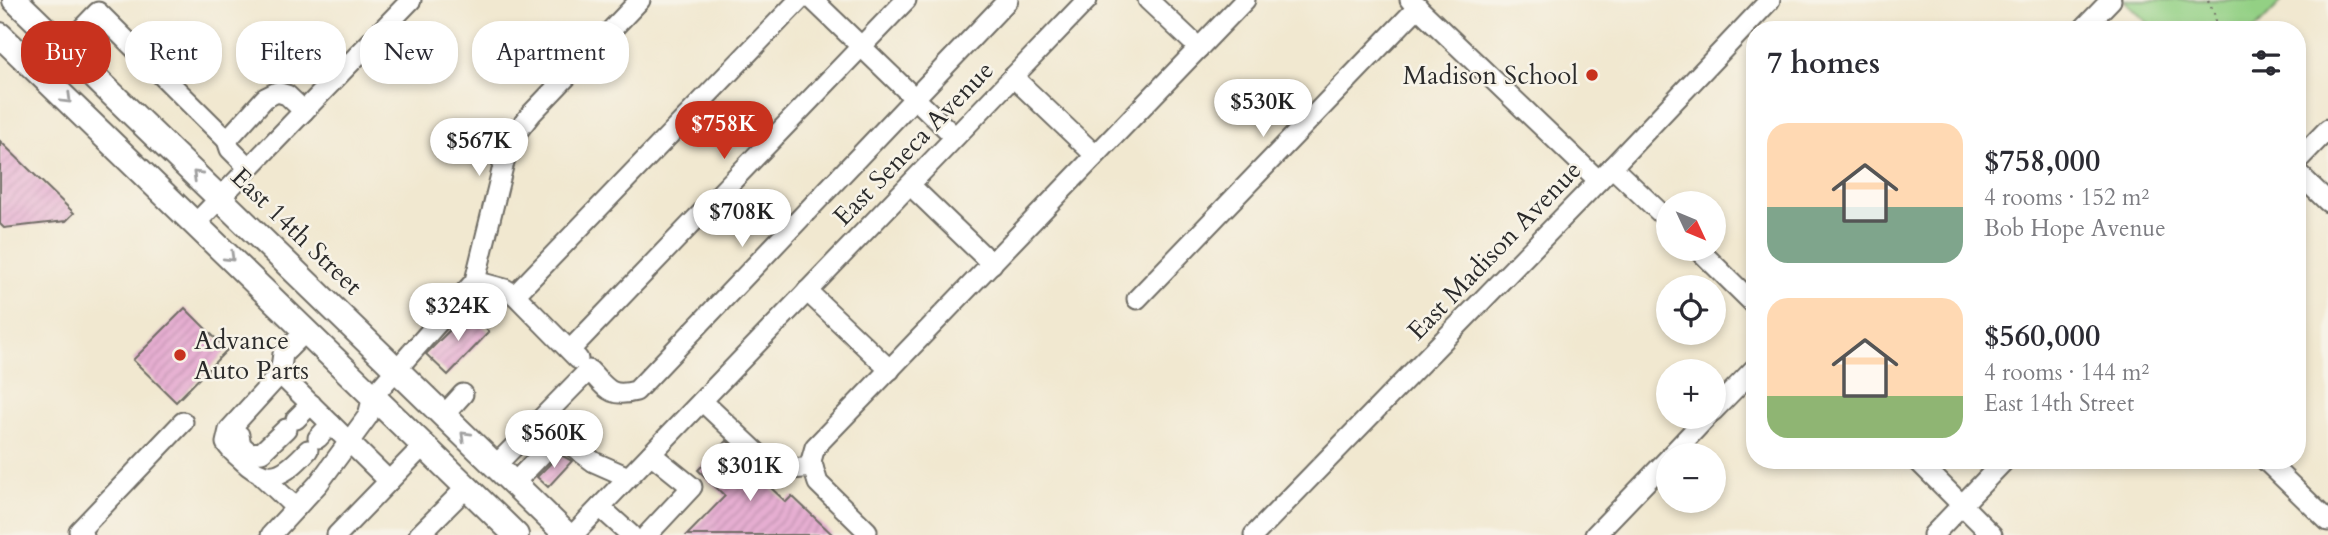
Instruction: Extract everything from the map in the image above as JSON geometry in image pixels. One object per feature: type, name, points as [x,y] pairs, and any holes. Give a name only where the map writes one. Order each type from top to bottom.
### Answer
[{"type":"main road","name":"East 14th Street","points":[[15,0],[37,21]]},
{"type":"main road","points":[[0,35],[516,535]]},
{"type":"main road","name":"East 14th Street","points":[[102,84],[567,535]]},
{"type":"street","points":[[195,223],[411,0]]},
{"type":"street","points":[[271,535],[318,484],[349,442],[368,416],[373,396],[475,281],[506,154],[516,133],[640,0]]},
{"type":"street","points":[[515,295],[799,0]]},
{"type":"street","points":[[813,0],[955,137]]},
{"type":"street","points":[[570,350],[906,0]]},
{"type":"street","points":[[475,281],[505,289],[515,295],[610,391],[619,395],[636,391],[1008,0]]},
{"type":"street","name":"East Seneca Avenue","points":[[573,535],[593,505],[651,454],[1087,0]]},
{"type":"street","points":[[1148,0],[1199,48]]},
{"type":"street","points":[[866,535],[867,531],[818,482],[811,461],[816,447],[1245,0]]},
{"type":"street","name":"East Madison Avenue","points":[[1750,21],[1770,0]]},
{"type":"street","points":[[2091,21],[2111,0]]},
{"type":"street","points":[[1138,299],[1414,4],[1605,173],[1656,211]]},
{"type":"street","points":[[89,21],[98,12],[107,21]]},
{"type":"street","points":[[111,25],[227,140],[230,149],[249,169]]},
{"type":"street","name":"East Madison Avenue","points":[[1254,535],[1746,25]]},
{"type":"street","points":[[1013,77],[1095,155]]},
{"type":"street","points":[[227,140],[265,98],[277,92],[287,95],[304,111]]},
{"type":"street","points":[[2306,152],[2328,129]]},
{"type":"street","points":[[2306,181],[2328,202]]},
{"type":"street","points":[[910,185],[992,264]]},
{"type":"street","points":[[1710,261],[1746,296]]},
{"type":"street","points":[[807,291],[890,370]]},
{"type":"street","points":[[296,508],[226,443],[229,430],[280,374],[283,354],[306,331]]},
{"type":"street","points":[[496,465],[589,370]]},
{"type":"street","points":[[280,374],[311,404],[319,437]]},
{"type":"street","points":[[1726,397],[1746,377]]},
{"type":"street","points":[[443,415],[463,394]]},
{"type":"street","points":[[702,401],[768,463],[781,470],[813,467]]},
{"type":"street","points":[[237,421],[241,445],[250,453],[262,452],[311,404]]},
{"type":"street","points":[[83,535],[79,531],[183,422]]},
{"type":"street","points":[[1682,443],[1696,429]]},
{"type":"street","points":[[319,437],[349,442],[389,481]]},
{"type":"street","points":[[262,476],[280,474],[293,467],[319,437]]},
{"type":"street","points":[[514,483],[547,449],[564,442],[572,445],[598,470],[628,477]]},
{"type":"street","points":[[337,535],[424,445]]},
{"type":"street","points":[[647,535],[692,487],[651,454]]},
{"type":"street","points":[[1925,469],[1992,535]]},
{"type":"street","points":[[1933,535],[1997,469]]},
{"type":"street","points":[[2274,469],[2328,521]]},
{"type":"street","points":[[1595,535],[1656,471]]},
{"type":"street","points":[[419,535],[467,487]]},
{"type":"street","points":[[593,505],[631,535]]},
{"type":"path","points":[[2207,0],[2216,21]]},
{"type":"green space","points":[[2124,0],[2283,0],[2263,21],[2146,21]]},
{"type":"building","points":[[0,141],[74,213],[66,221],[4,228],[0,224]]},
{"type":"building","name":"Advance Auto Parts","points":[[185,308],[227,350],[176,402],[133,360]]},
{"type":"building","points":[[468,312],[489,332],[448,375],[426,354]]},
{"type":"building","points":[[727,441],[756,468],[753,471],[786,502],[792,496],[833,535],[687,535],[725,496],[698,470]]},
{"type":"building","points":[[561,455],[572,461],[548,487],[537,477]]},
{"type":"place","name":"Madison School","points":[[1592,75]]},
{"type":"place","name":"Advance Auto Parts","points":[[180,355]]}]
